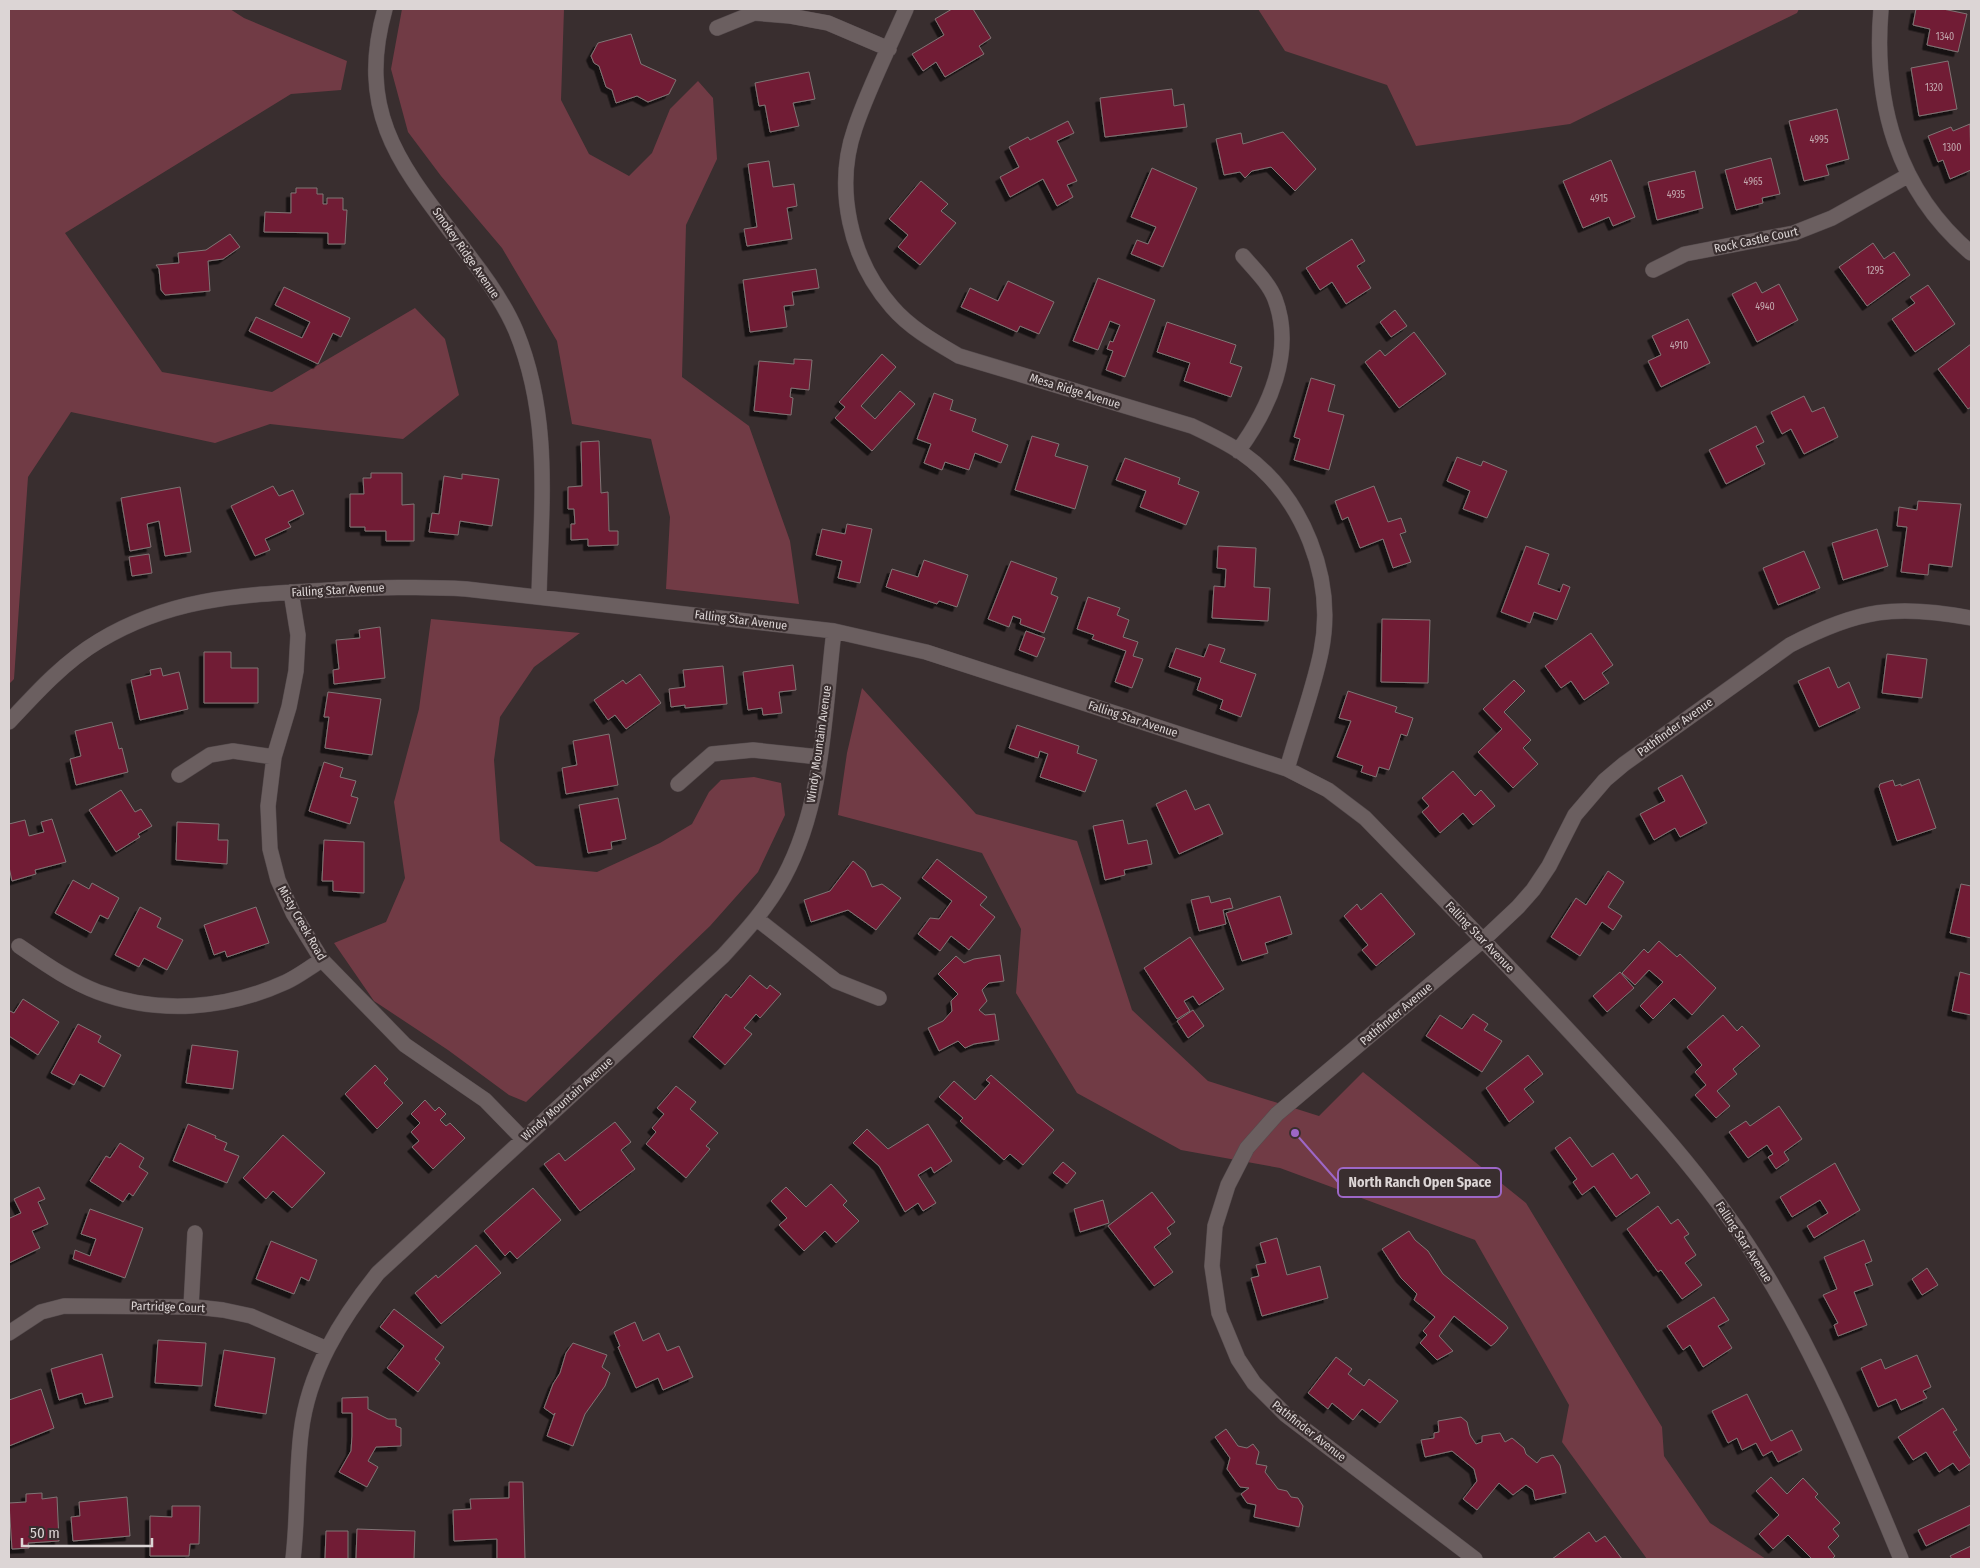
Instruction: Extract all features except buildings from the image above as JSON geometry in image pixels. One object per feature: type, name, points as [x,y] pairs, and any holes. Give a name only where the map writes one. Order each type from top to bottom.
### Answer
[{"type":"street","name":"Smokey Ridge Avenue","points":[[385,9],[378,34],[375,61],[376,89],[381,116],[392,146],[408,173],[494,289],[516,330],[530,371],[539,409],[542,445],[539,597]]},
{"type":"street","name":"Mesa Ridge Avenue","points":[[906,9],[855,129],[848,161],[846,190],[850,222],[859,254],[872,281],[892,308],[926,338],[959,356],[1192,426],[1238,451],[1273,481],[1297,514],[1314,551],[1323,586],[1324,619],[1321,651],[1287,769]]},
{"type":"street","points":[[1881,9],[1878,46],[1880,87],[1892,134],[1909,174],[1931,211],[1956,240],[1971,253]]},
{"type":"street","points":[[717,28],[754,13],[790,16],[828,23],[889,49]]},
{"type":"street","name":"Rock Castle Court","points":[[1653,270],[1685,254],[1794,233],[1832,218],[1909,174]]},
{"type":"street","points":[[1238,451],[1256,428],[1270,399],[1279,369],[1282,338],[1276,300],[1265,281],[1243,256]]},
{"type":"street","name":"Falling Star Avenue","points":[[9,722],[46,683],[72,660],[98,641],[144,618],[187,604],[227,597],[422,586],[539,597],[834,631],[926,652],[1287,769],[1328,790],[1365,818],[1659,1127],[1715,1198],[1756,1257],[1822,1373],[1901,1559]]},
{"type":"street","name":"Misty Creek Road","points":[[291,592],[298,635],[296,671],[289,707],[274,757],[268,806],[270,849],[276,872],[294,913],[322,960],[405,1045],[485,1100],[523,1139]]},
{"type":"street","name":"Pathfinder Avenue","points":[[1476,1559],[1286,1415],[1264,1394],[1238,1359],[1219,1313],[1212,1266],[1215,1226],[1228,1184],[1248,1148],[1277,1114],[1483,940],[1533,890],[1549,866],[1576,815],[1605,780],[1790,645],[1815,632],[1857,616],[1902,609],[1933,611],[1971,618]]},
{"type":"street","name":"Windy Mountain Avenue","points":[[294,1559],[301,1432],[311,1388],[327,1349],[350,1308],[378,1273],[723,956],[757,919],[784,878],[801,840],[812,804],[820,757],[834,631]]},
{"type":"street","points":[[678,784],[712,754],[753,750],[820,757]]},
{"type":"street","points":[[178,775],[210,755],[233,752],[274,757]]},
{"type":"street","points":[[757,919],[836,981],[879,998]]},
{"type":"street","points":[[19,946],[59,974],[97,992],[132,1002],[171,1007],[213,1005],[250,997],[288,981],[322,960]]},
{"type":"street","points":[[191,1307],[195,1233]]},
{"type":"street","name":"Partridge Court","points":[[9,1333],[41,1312],[64,1306],[191,1307],[223,1310],[251,1316],[327,1349]]},
{"type":"shaded area","points":[[9,9],[230,9],[244,18],[347,61],[341,90],[291,94],[65,233],[162,372],[272,392],[415,308],[445,339],[459,395],[403,439],[270,424],[215,443],[71,412],[28,477],[14,679],[9,684]]},
{"type":"shaded area","points":[[402,9],[564,9],[561,100],[589,154],[629,176],[652,153],[670,109],[698,81],[713,98],[717,159],[686,225],[682,377],[749,426],[790,541],[799,604],[666,589],[670,517],[651,439],[572,424],[557,341],[502,248],[441,176],[408,132],[391,69]]},
{"type":"shaded area","points":[[1258,9],[1799,9],[1797,13],[1570,124],[1416,146],[1387,85],[1285,51]]},
{"type":"shaded area","points":[[431,619],[580,633],[534,667],[500,717],[494,760],[500,841],[536,866],[597,872],[660,843],[692,824],[709,792],[721,780],[754,777],[781,783],[785,815],[758,872],[710,926],[526,1102],[509,1095],[448,1050],[374,1001],[334,943],[386,922],[405,878],[394,802],[419,709]]},
{"type":"shaded area","points":[[862,688],[976,814],[1077,841],[1132,1010],[1208,1081],[1319,1116],[1363,1072],[1526,1203],[1662,1427],[1664,1456],[1710,1523],[1766,1559],[1647,1559],[1562,1442],[1569,1405],[1475,1240],[1280,1168],[1181,1150],[1077,1093],[1016,993],[1021,929],[982,853],[838,815],[847,753]]},
{"type":"place","name":"North Ranch Open Space","points":[[1295,1133]]}]
